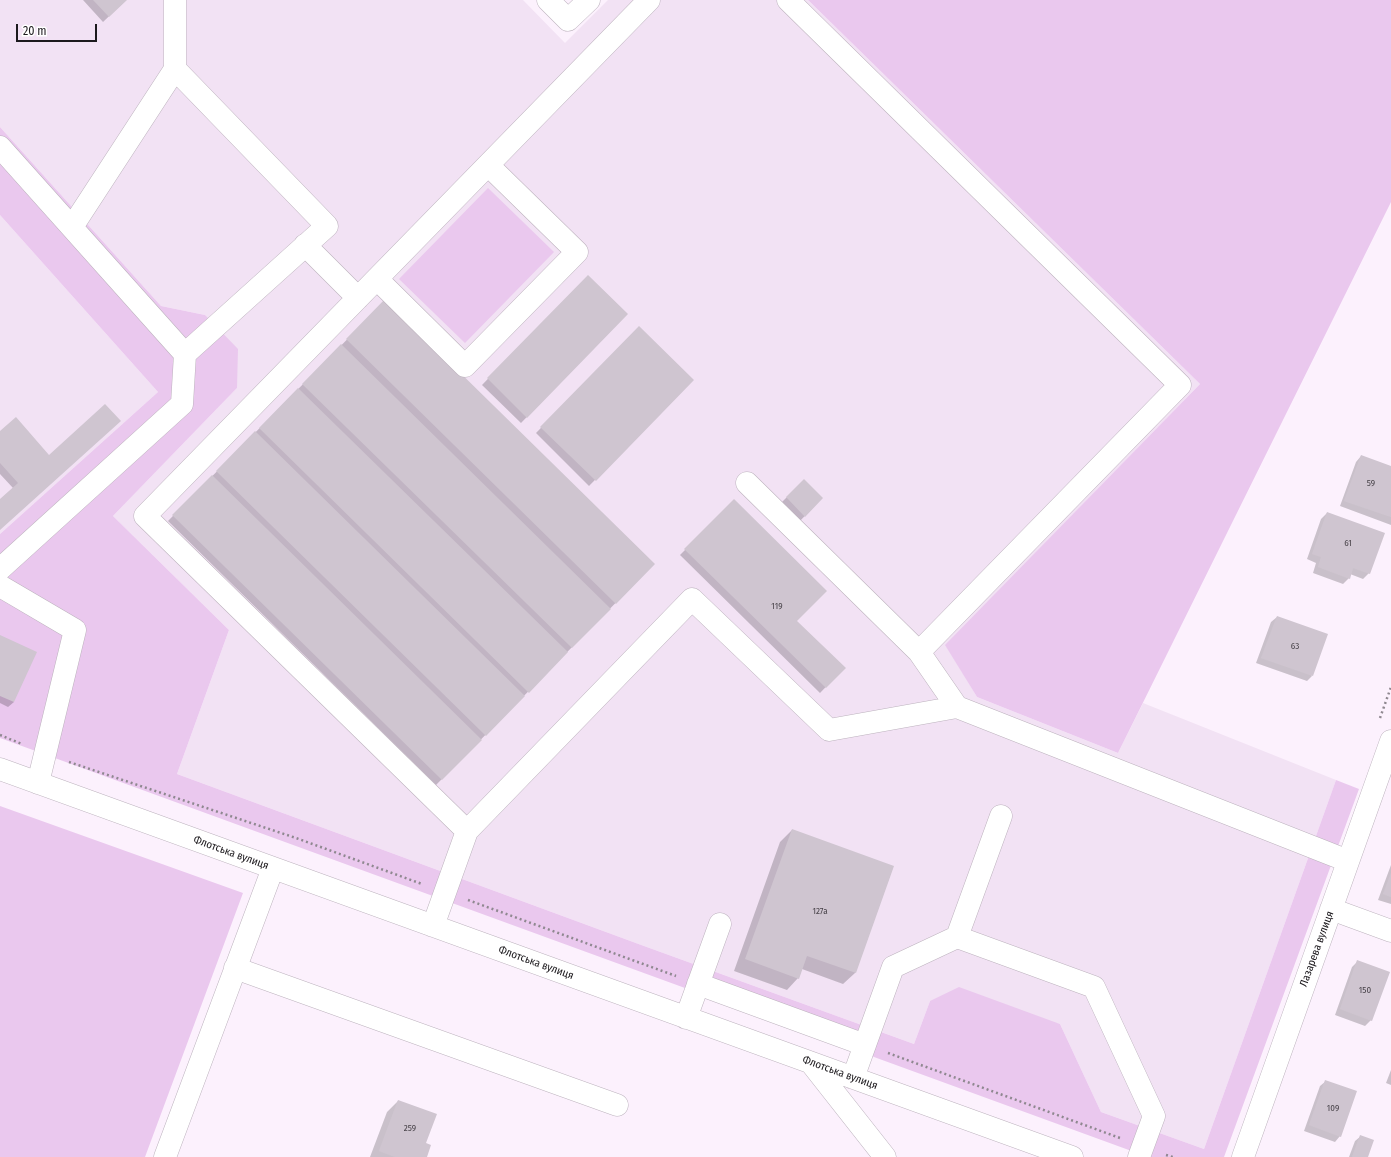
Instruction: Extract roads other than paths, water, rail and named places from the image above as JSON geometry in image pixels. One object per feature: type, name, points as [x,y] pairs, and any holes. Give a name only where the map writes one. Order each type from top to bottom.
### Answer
[{"type":"street","points":[[72,227],[175,69],[175,0]]},
{"type":"street","points":[[548,0],[568,20],[589,0]]},
{"type":"street","points":[[467,831],[145,516],[649,0]]},
{"type":"street","points":[[788,0],[1180,384],[919,652]]},
{"type":"street","points":[[0,569],[182,404],[185,354],[327,226],[175,69]]},
{"type":"street","points":[[0,147],[185,354]]},
{"type":"street","points":[[377,279],[465,366],[577,252],[488,165]]},
{"type":"street","points":[[305,245],[358,298]]},
{"type":"street","points":[[746,483],[919,652],[957,707]]},
{"type":"street","points":[[0,586],[75,630],[38,782]]},
{"type":"street","points":[[433,926],[467,831],[692,599],[829,730],[957,707],[1348,861]]},
{"type":"street","name":"Лазарева вулиця","points":[[1243,1157],[1391,741]]},
{"type":"street","name":"Флотська вулиця","points":[[0,769],[1072,1157]]},
{"type":"street","points":[[853,1078],[893,967],[957,937],[1001,816]]},
{"type":"street","points":[[165,1157],[273,868]]},
{"type":"street","points":[[1331,909],[1391,931]]},
{"type":"street","points":[[686,1018],[720,924]]},
{"type":"street","points":[[957,937],[1094,987],[1154,1116],[1141,1152]]},
{"type":"street","points":[[236,968],[617,1105]]},
{"type":"street","points":[[698,984],[865,1045]]},
{"type":"street","points":[[811,1063],[885,1157]]}]
